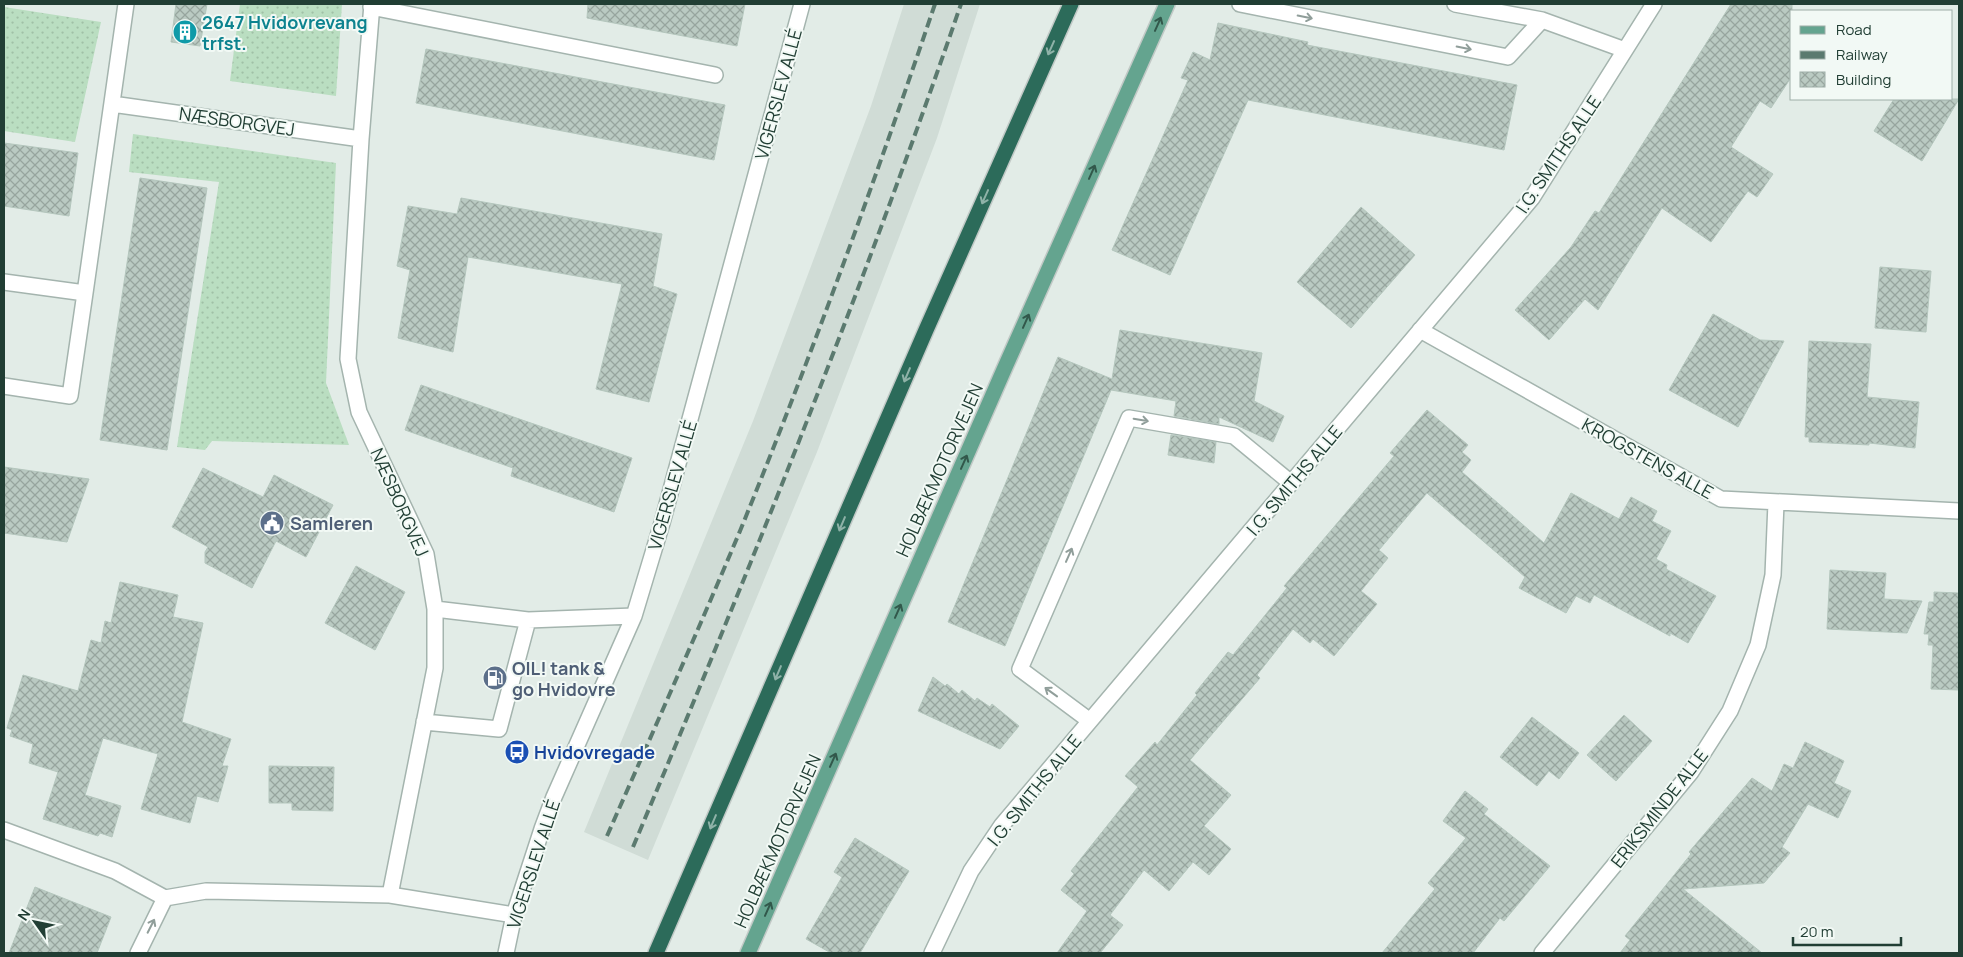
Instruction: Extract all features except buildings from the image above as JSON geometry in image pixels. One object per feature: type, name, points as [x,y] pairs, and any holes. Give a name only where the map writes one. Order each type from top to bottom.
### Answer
[{"type":"highway","points":[[656,953],[922,339],[1071,4]]},
{"type":"main road","name":"HOLBÆKMOTORVEJEN","points":[[748,953],[1167,4]]},
{"type":"street","points":[[4,386],[70,396],[126,4]]},
{"type":"street","name":"VIGERSLEV ALLÉ","points":[[506,953],[514,914],[554,797],[634,616],[662,523],[802,4]]},
{"type":"street","points":[[1240,4],[1508,57],[1542,20]]},
{"type":"street","points":[[1455,4],[1542,20],[1625,50]]},
{"type":"street","name":"I.G. SMITHS ALLE","points":[[932,953],[976,863],[1002,825],[1532,198],[1654,4]]},
{"type":"street","points":[[372,5],[715,75]]},
{"type":"street","name":"NÆSBORGVEJ","points":[[372,5],[361,139],[348,359],[359,412],[426,554],[435,609],[435,668],[390,895]]},
{"type":"street","name":"NÆSBORGVEJ","points":[[112,104],[361,139]]},
{"type":"street","points":[[4,282],[85,293]]},
{"type":"street","name":"KROGSTENS ALLE","points":[[1420,330],[1721,499],[1959,511]]},
{"type":"street","points":[[1090,720],[1020,669],[1129,418],[1234,436],[1291,483]]},
{"type":"street","name":"ERIKSMINDE ALLE","points":[[1542,953],[1691,772],[1730,711],[1760,636],[1773,575],[1776,503]]},
{"type":"street","points":[[435,609],[528,620],[634,616]]},
{"type":"street","points":[[424,722],[498,729],[528,620]]},
{"type":"street","points":[[4,830],[115,871],[165,898],[206,891],[390,895],[514,914]]},
{"type":"street","points":[[138,953],[165,898]]},
{"type":"shaded area","points":[[904,4],[980,4],[937,138],[817,452],[648,860],[584,832],[753,421],[871,106]]},
{"type":"green space","points":[[240,4],[342,4],[336,96],[230,81]]},
{"type":"green space","points":[[4,7],[101,22],[75,142],[4,131]]},
{"type":"green space","points":[[133,134],[336,163],[326,383],[349,445],[212,441],[205,450],[177,447],[219,182],[129,172]]},
{"type":"railway","points":[[607,836],[740,531],[766,466],[842,269],[935,4]]},
{"type":"railway","points":[[633,847],[720,638],[845,323],[924,111],[961,4]]},
{"type":"place","name":"2647 Hvidovrevang trfst.","points":[[185,32]]},
{"type":"place","name":"Samleren","points":[[272,523]]},
{"type":"place","name":"OIL! tank & go Hvidovre","points":[[495,678]]},
{"type":"place","name":"Hvidovregade","points":[[517,752]]}]
